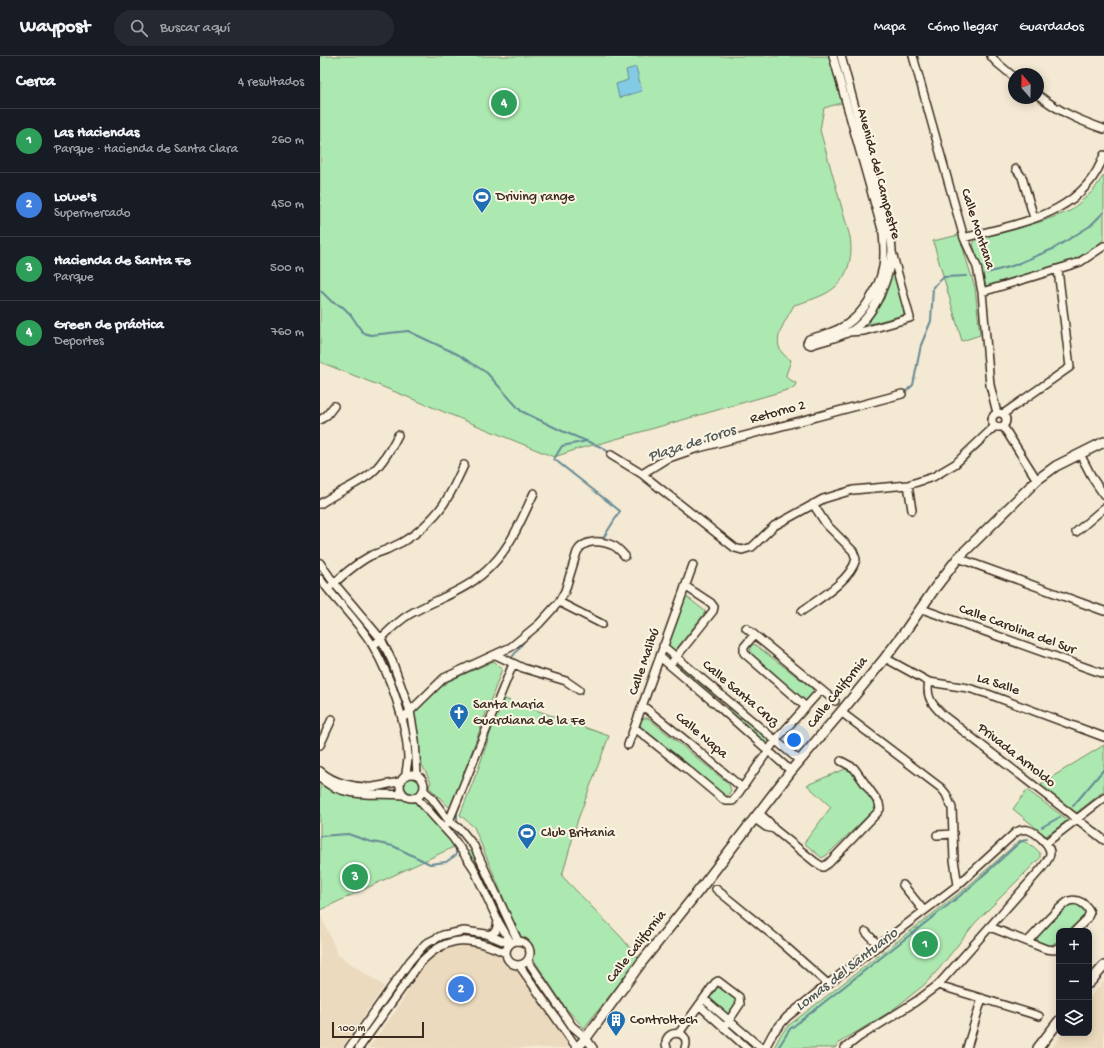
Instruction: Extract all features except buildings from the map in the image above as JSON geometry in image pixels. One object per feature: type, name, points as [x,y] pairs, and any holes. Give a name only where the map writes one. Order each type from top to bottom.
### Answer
[{"type":"main road","name":"Calle California","points":[[577,1048],[641,963],[791,771],[885,658],[958,558],[1037,480],[1056,466],[1104,442]]},
{"type":"main road","points":[[1092,980],[1104,966]]},
{"type":"main road","points":[[1038,1048],[1056,1025]]},
{"type":"street","name":"Avenida del Campestre","points":[[833,56],[890,236],[892,250],[910,318],[864,331],[849,332],[836,330]]},
{"type":"street","name":"Avenida del Campestre","points":[[841,56],[883,233],[883,268],[880,286],[856,316],[836,330],[809,339],[807,343],[811,345],[849,332],[857,327],[870,312],[889,268],[892,250]]},
{"type":"street","name":"Calle Montana","points":[[913,56],[964,238],[977,267],[982,292],[990,385],[1000,413]]},
{"type":"street","points":[[991,56],[1008,72]]},
{"type":"street","points":[[1044,100],[1058,110],[1074,118],[1104,129]]},
{"type":"street","points":[[964,238],[1034,218],[1056,210],[1068,203],[1092,179],[1104,155]]},
{"type":"street","points":[[1016,169],[1022,177],[1034,218]]},
{"type":"street","points":[[982,292],[1058,270],[1080,262],[1104,246]]},
{"type":"street","points":[[1037,480],[999,426],[992,420],[993,416],[1000,413],[1070,366],[1058,270]]},
{"type":"street","name":"Retorno 2","points":[[642,474],[666,459],[695,449],[902,394]]},
{"type":"street","points":[[320,420],[327,415],[334,406]]},
{"type":"street","points":[[611,455],[642,474],[735,548],[747,549],[774,526],[813,504],[834,495],[852,490],[908,485],[924,481],[943,472],[955,464],[1007,420],[1000,413]]},
{"type":"street","points":[[320,504],[370,474],[388,452],[398,434]]},
{"type":"street","points":[[1080,454],[1093,479],[1104,495]]},
{"type":"street","points":[[327,589],[360,562],[370,556],[392,548],[422,528],[436,515],[445,503],[464,465]]},
{"type":"street","points":[[908,485],[912,510]]},
{"type":"street","points":[[373,646],[402,619],[464,588],[492,566],[510,541],[534,493]]},
{"type":"street","points":[[802,611],[836,586],[851,570],[856,559],[853,551],[826,524],[813,504]]},
{"type":"street","points":[[1076,532],[1104,508]]},
{"type":"street","points":[[402,719],[444,678],[511,647],[522,640],[539,624],[559,602],[565,591],[577,552],[583,545],[594,541],[604,542],[615,546],[625,556]]},
{"type":"street","points":[[958,558],[1104,611]]},
{"type":"street","points":[[320,563],[334,583],[380,639],[392,661],[410,711],[415,740],[417,774],[423,781],[423,790],[416,797],[408,797],[404,795],[358,794],[334,788],[320,778]]},
{"type":"street","name":"Calle Malibú","points":[[628,745],[693,565]]},
{"type":"street","points":[[320,579],[373,646],[384,668],[402,719],[408,756],[406,775],[400,782],[373,787],[348,785],[331,779],[320,771]]},
{"type":"street","name":"Calle Malibú","points":[[669,665],[713,611],[714,607],[712,603],[685,586]]},
{"type":"street","points":[[559,602],[602,624]]},
{"type":"street","name":"Calle Carolina del Sur","points":[[922,609],[1104,674]]},
{"type":"street","points":[[746,628],[835,701]]},
{"type":"street","points":[[754,635],[744,647],[744,653],[806,707]]},
{"type":"street","name":"Calle Santa Cruz","points":[[664,646],[800,761]]},
{"type":"street","points":[[496,655],[523,668],[566,681],[579,690]]},
{"type":"street","name":"Calle Santa Cruz","points":[[660,657],[791,771]]},
{"type":"street","name":"La Salle","points":[[885,658],[929,682],[968,688],[988,694],[1104,737]]},
{"type":"street","points":[[444,828],[449,821],[513,664]]},
{"type":"street","name":"Privada Arnoldo","points":[[929,682],[929,699],[944,716],[1104,840]]},
{"type":"street","points":[[635,728],[725,801],[733,801],[741,787],[775,741],[821,690]]},
{"type":"street","points":[[718,706],[726,698]]},
{"type":"street","name":"Calle Napa","points":[[643,706],[741,787]]},
{"type":"street","points":[[841,712],[941,788],[946,794],[952,808],[958,885]]},
{"type":"street","points":[[320,745],[332,719]]},
{"type":"street","points":[[757,816],[766,827],[774,829],[815,862],[823,867],[829,863],[880,808],[879,803],[854,768],[841,760]]},
{"type":"street","points":[[406,775],[417,774]]},
{"type":"street","points":[[400,782],[400,789],[404,795]]},
{"type":"street","points":[[423,790],[431,797],[449,821],[468,838],[474,846],[513,943]]},
{"type":"street","points":[[416,797],[458,845],[473,867],[498,921],[513,943]]},
{"type":"street","points":[[1046,842],[1104,798]]},
{"type":"street","points":[[766,1048],[773,1033],[787,1017],[958,885],[1016,832],[1024,829],[1030,830],[1046,842],[1050,854],[1048,860],[1042,868],[938,985],[905,1009],[859,1037],[847,1048]]},
{"type":"street","points":[[937,835],[953,834]]},
{"type":"street","points":[[458,845],[468,838]]},
{"type":"street","points":[[903,886],[924,911]]},
{"type":"street","points":[[716,889],[776,938],[828,984]]},
{"type":"street","points":[[1028,941],[1065,903],[1074,900],[1082,902],[1090,912],[1087,919],[1078,928]]},
{"type":"street","points":[[489,935],[496,931],[498,921]]},
{"type":"street","points":[[990,927],[1050,950],[1056,949]]},
{"type":"street","points":[[352,1047],[400,974],[418,951],[425,944],[443,935],[464,931],[489,935],[513,943],[525,943],[528,946],[530,953],[528,960],[519,965]]},
{"type":"street","points":[[866,932],[878,946]]},
{"type":"street","points":[[359,1048],[408,979],[428,954],[440,946],[451,942],[465,940],[478,941],[490,945],[506,953],[508,960],[519,965],[577,1048]]},
{"type":"street","points":[[506,953],[513,943]]},
{"type":"street","points":[[528,960],[572,1026],[586,1038],[593,1048]]},
{"type":"street","points":[[400,974],[408,979]]},
{"type":"street","points":[[667,1048],[666,1042],[668,1038],[671,1035],[679,1033],[718,981],[739,997],[740,1004],[724,1028]]},
{"type":"street","points":[[938,985],[1039,1016]]},
{"type":"street","points":[[967,1048],[982,998]]},
{"type":"street","points":[[704,999],[761,1048]]},
{"type":"street","points":[[699,1005],[747,1048]]},
{"type":"street","points":[[679,1033],[685,1039],[685,1048]]},
{"type":"shaded area","points":[[320,913],[338,955],[384,986],[342,1048],[320,1048]]},
{"type":"shaded area","points":[[467,944],[485,948],[500,956],[503,963],[507,967],[517,971],[568,1043],[567,1048],[368,1048],[395,1012],[430,957],[441,950]]},
{"type":"shaded area","points":[[1104,981],[1104,1048],[1052,1048],[1061,1036],[1092,1036],[1092,995]]},
{"type":"green space","points":[[320,56],[831,56],[844,102],[824,108],[820,130],[850,237],[851,251],[849,265],[839,283],[825,294],[794,305],[779,334],[778,341],[780,348],[791,360],[786,375],[787,378],[796,383],[794,388],[554,457],[320,362]]},
{"type":"green space","points":[[1104,175],[1104,239],[1093,249],[1075,259],[986,286],[973,244],[976,239],[1040,222],[1070,211],[1093,191]]},
{"type":"green space","points":[[959,235],[975,288],[980,335],[962,341],[933,241]]},
{"type":"green space","points":[[893,271],[895,271],[905,307],[903,315],[866,325],[865,324],[884,299]]},
{"type":"green space","points":[[687,597],[705,611],[673,653],[667,647],[684,598]]},
{"type":"green space","points":[[754,644],[812,688],[813,693],[806,701],[802,700],[751,654],[750,647]]},
{"type":"green space","points":[[668,657],[717,696],[712,701],[665,659]]},
{"type":"green space","points":[[494,661],[502,669],[451,809],[429,787],[431,782],[422,765],[413,714],[449,681]]},
{"type":"green space","name":"Club Britania","points":[[502,698],[609,736],[578,819],[562,876],[621,937],[639,959],[584,1028],[565,1007],[534,960],[514,923],[474,827],[460,815],[479,767]]},
{"type":"green space","points":[[729,707],[770,741],[767,746],[726,711]]},
{"type":"green space","points":[[648,718],[729,784],[731,791],[726,797],[640,728],[641,720]]},
{"type":"green space","points":[[1104,745],[1104,791],[1076,813],[1039,785]]},
{"type":"green space","points":[[845,769],[852,772],[876,804],[874,810],[822,858],[804,843],[831,807],[807,785]]},
{"type":"green space","points":[[413,775],[417,776],[421,780],[421,788],[417,792],[413,793],[409,792],[405,788],[404,784],[405,780],[409,776]]},
{"type":"green space","points":[[320,779],[387,795],[413,797],[460,844],[320,910]]},
{"type":"green space","points":[[1027,790],[1068,820],[1046,836],[1013,809]]},
{"type":"green space","points":[[1020,840],[1035,848],[1040,853],[1040,858],[975,923],[938,970],[924,985],[891,1011],[840,1042],[835,1048],[774,1048],[780,1036],[788,1026],[966,888]]},
{"type":"green space","points":[[473,848],[513,937],[510,938],[481,874],[468,852]]},
{"type":"green space","points":[[1067,904],[1079,904],[1087,911],[1084,916],[1071,928],[1056,928],[1056,942],[1050,946],[1038,942],[1036,935]]},
{"type":"green space","points":[[465,934],[485,937],[502,944],[503,946],[502,948],[488,941],[473,938],[457,938],[449,940],[428,950],[408,973],[404,972],[426,947],[448,936]]},
{"type":"green space","points":[[719,985],[738,999],[738,1002],[724,1023],[701,1005],[716,986]]},
{"type":"water","points":[[636,67],[642,91],[619,98],[616,84],[628,80],[626,70]]},
{"type":"waterway","name":"Plaza de Toros","points":[[987,273],[1012,266],[1053,249],[1090,226],[1104,212]]},
{"type":"waterway","name":"Plaza de Toros","points":[[904,393],[913,385],[921,345],[931,321],[933,287],[944,277],[966,276]]},
{"type":"waterway","name":"Plaza de Toros","points":[[320,290],[332,302],[343,307],[351,315],[363,333],[371,335],[408,331],[459,355],[487,373],[521,411],[562,431],[601,447],[610,453]]},
{"type":"waterway","points":[[587,441],[562,446],[554,459],[620,511],[602,540]]},
{"type":"waterway","name":"Plaza de Toros","points":[[693,453],[704,450]]},
{"type":"waterway","points":[[506,672],[510,660],[526,639]]},
{"type":"waterway","name":"Lomas del Santuario","points":[[1073,806],[1104,769]]},
{"type":"waterway","points":[[457,824],[457,812],[463,795]]},
{"type":"waterway","name":"Lomas del Santuario","points":[[1042,827],[1060,817]]},
{"type":"waterway","points":[[456,838],[457,828]]},
{"type":"waterway","points":[[320,836],[348,834],[368,841],[393,846],[430,864],[446,862],[456,855],[456,846]]},
{"type":"waterway","name":"Lomas del Santuario","points":[[778,1048],[790,1029],[966,891],[1020,842],[1028,839]]},
{"type":"place","name":"Green de práctica","points":[[504,103]]},
{"type":"place","name":"Driving range","points":[[482,214]]},
{"type":"place","name":"Santa Maria Guardiana de la Fe","points":[[459,730]]},
{"type":"place","name":"Club Britania","points":[[527,850]]},
{"type":"place","name":"Hacienda de Santa Fe","points":[[355,877]]},
{"type":"place","name":"Las Haciendas","points":[[925,944]]},
{"type":"place","name":"Lowe's","points":[[461,989]]},
{"type":"place","name":"Controltech","points":[[616,1037]]}]
